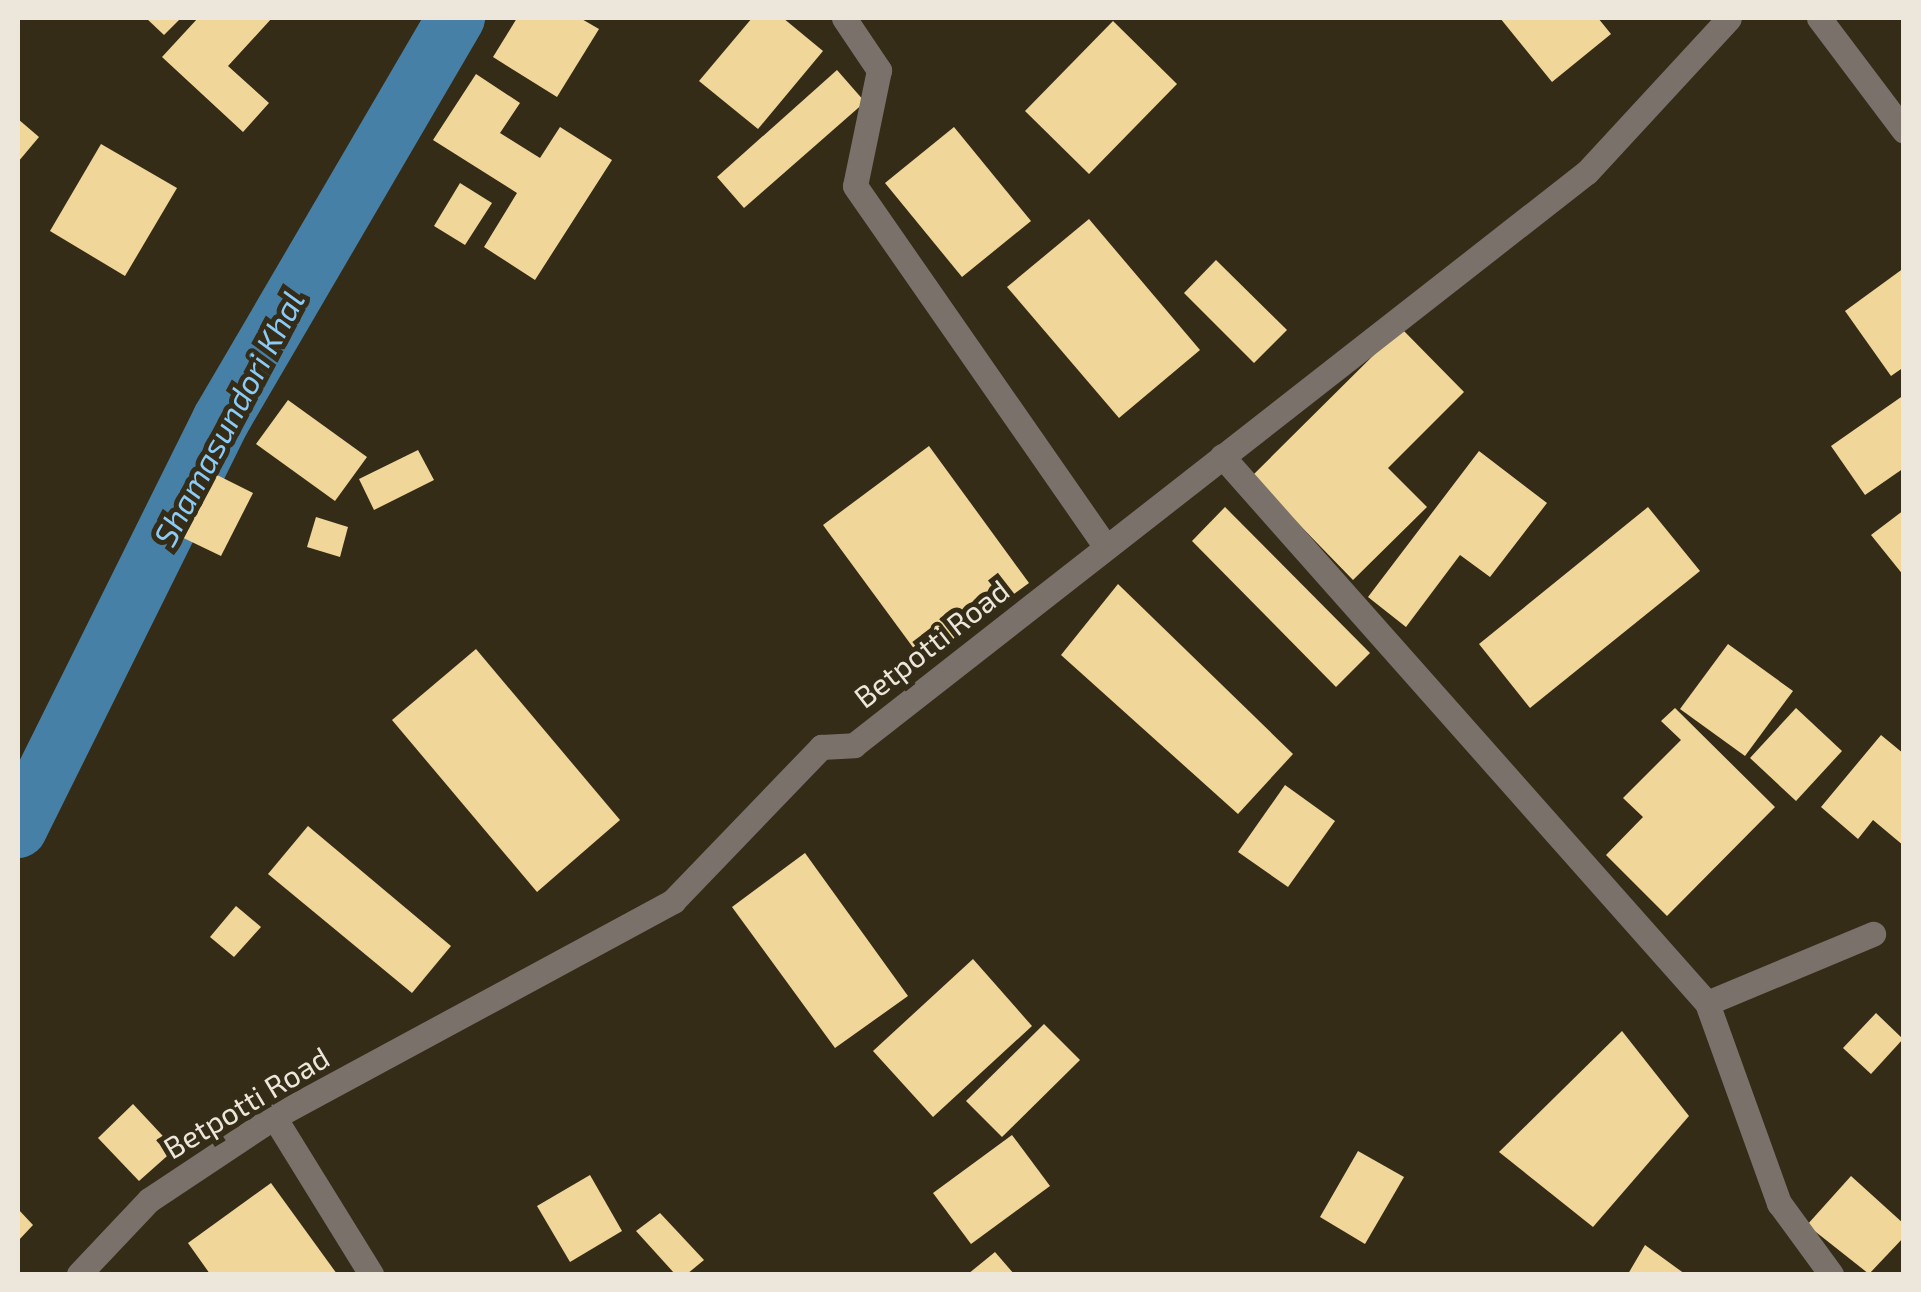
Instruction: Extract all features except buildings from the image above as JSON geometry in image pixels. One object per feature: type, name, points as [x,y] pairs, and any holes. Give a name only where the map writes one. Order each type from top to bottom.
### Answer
[{"type":"street","points":[[844,18],[878,70],[855,186],[1106,547]]},
{"type":"street","name":"Betpotti Road","points":[[79,1274],[149,1200],[274,1117],[674,901],[821,748],[854,745],[1587,172],[1729,18]]},
{"type":"street","points":[[1820,18],[1904,131]]},
{"type":"street","points":[[1222,456],[1707,1003],[1779,1203],[1832,1274]]},
{"type":"street","points":[[1707,1003],[1873,934]]},
{"type":"street","points":[[274,1117],[372,1274]]},
{"type":"waterway","name":"Shamasundori Khal","points":[[18,829],[221,420],[456,18]]}]
